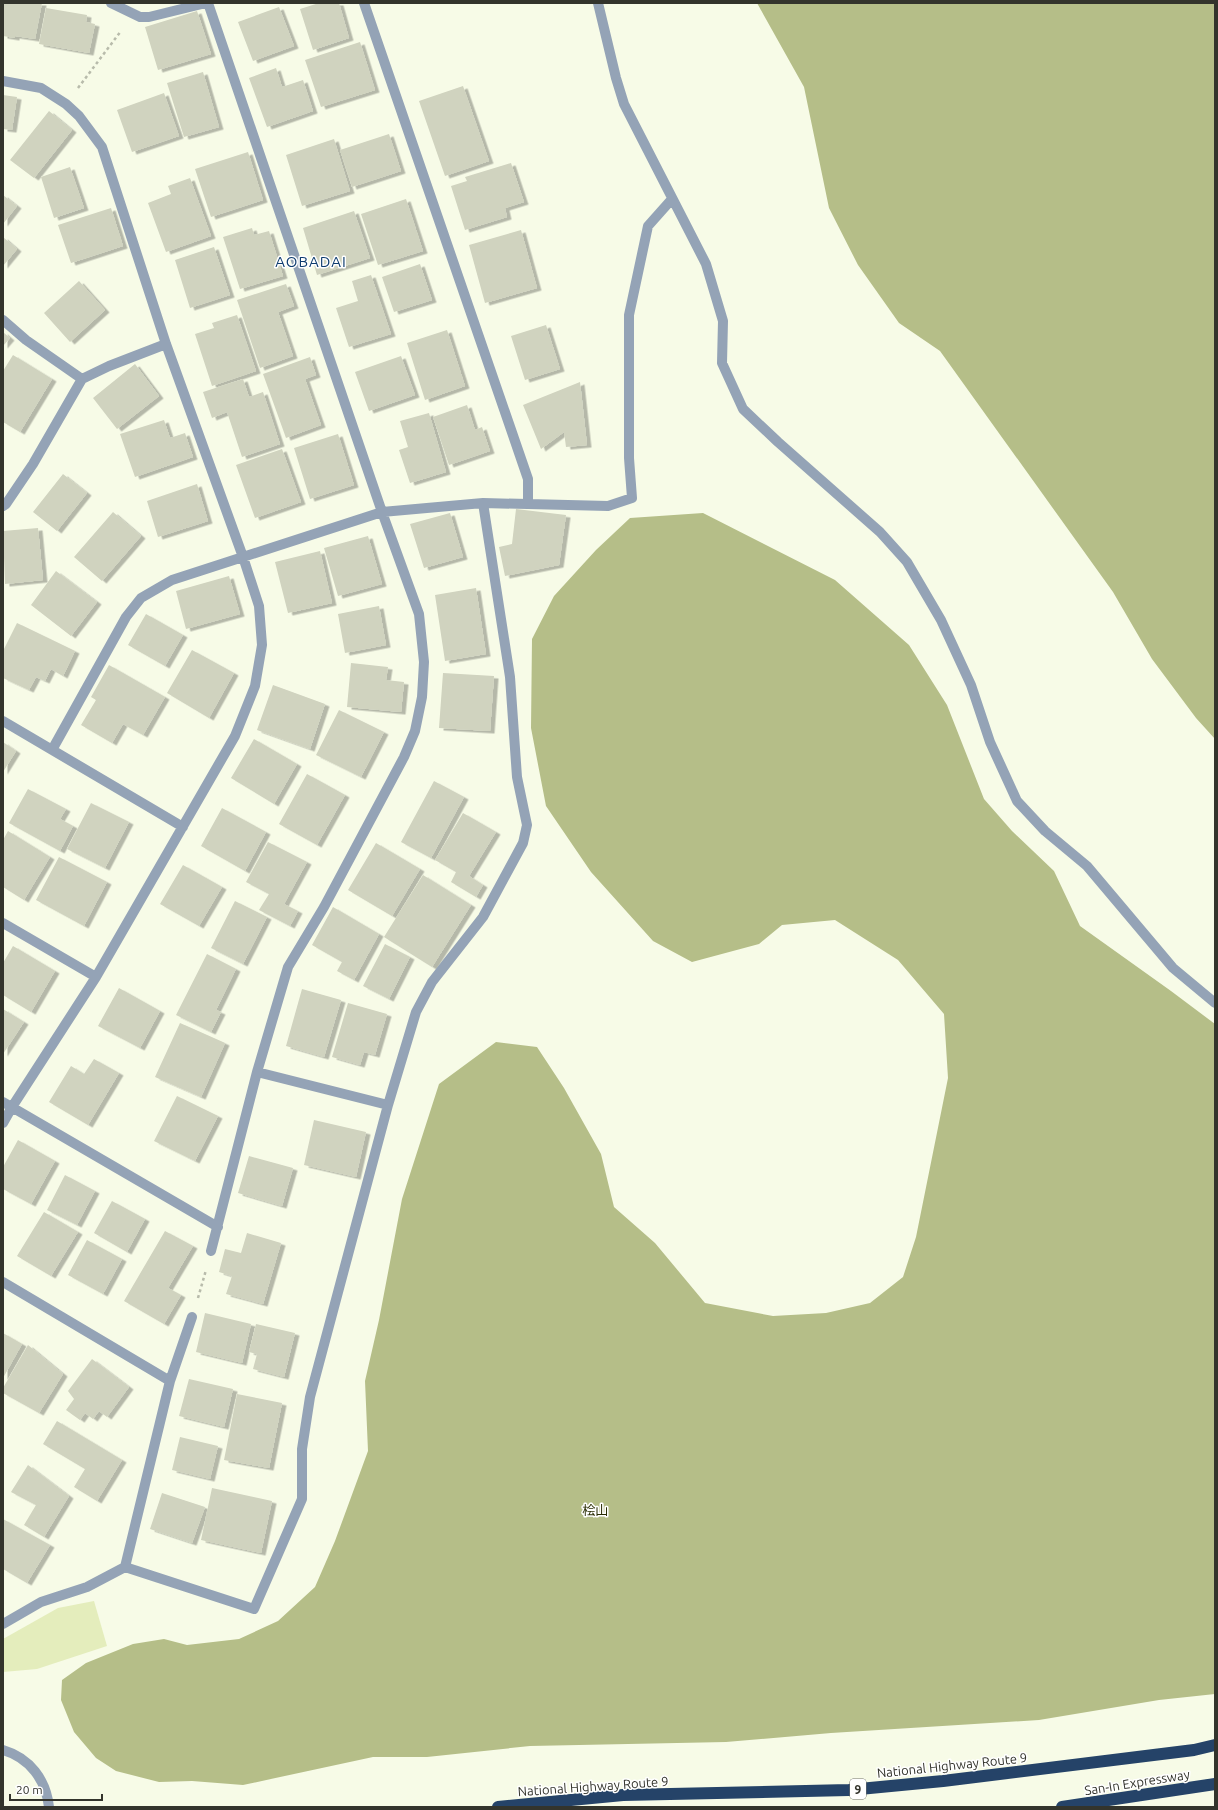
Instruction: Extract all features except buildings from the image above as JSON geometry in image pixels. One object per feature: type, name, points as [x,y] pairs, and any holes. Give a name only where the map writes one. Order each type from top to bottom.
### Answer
[{"type":"highway","name":"National Highway Route 9","points":[[498,1807],[623,1795],[849,1790],[959,1779],[1194,1750],[1215,1745]]},
{"type":"highway","points":[[1099,1802],[1215,1777]]},
{"type":"highway","name":"San-In Expressway","points":[[1062,1807],[1215,1784]]},
{"type":"street","points":[[111,3],[140,17],[157,16],[207,3],[382,512],[419,614],[424,662],[422,697],[415,731],[404,757],[327,900],[288,967],[257,1072],[211,1252]]},
{"type":"street","points":[[364,3],[528,479],[528,504]]},
{"type":"street","points":[[598,3],[616,78],[624,104],[706,264],[723,321],[722,363],[744,409],[778,442],[880,532],[907,562],[940,620],[971,685],[990,742],[1017,801],[1045,831],[1087,866],[1173,968],[1215,1003]]},
{"type":"street","points":[[3,81],[42,88],[66,104],[79,116],[102,147],[166,344],[243,557],[259,606],[262,645],[256,686],[235,736],[96,977],[7,1104],[3,1123]]},
{"type":"street","points":[[52,750],[126,617],[141,598],[172,580],[382,512],[483,503],[608,506],[632,498],[629,458],[629,315],[648,226],[672,199]]},
{"type":"street","points":[[3,320],[26,340],[82,379]]},
{"type":"street","points":[[3,506],[6,504],[33,464],[82,379],[108,366],[166,344]]},
{"type":"street","points":[[3,1624],[41,1602],[87,1587],[125,1567],[254,1609],[302,1499],[302,1449],[310,1397],[388,1105],[416,1012],[432,982],[483,917],[523,843],[527,825],[517,777],[510,677],[483,503]]},
{"type":"street","points":[[3,721],[182,827]]},
{"type":"street","points":[[3,923],[96,977]]},
{"type":"street","points":[[257,1072],[388,1105]]},
{"type":"street","points":[[7,1104],[218,1227]]},
{"type":"street","points":[[3,1282],[170,1381]]},
{"type":"street","points":[[125,1567],[170,1381],[192,1318]]},
{"type":"street","points":[[3,1750],[21,1758],[40,1777],[48,1795],[49,1807]]},
{"type":"path","points":[[66,104],[133,14]]},
{"type":"path","points":[[192,1318],[211,1252]]},
{"type":"green space","points":[[757,3],[1215,3],[1215,739],[1196,718],[1152,659],[1113,592],[940,351],[899,323],[858,265],[829,208],[804,87]]},
{"type":"green space","name":"桧山","points":[[703,513],[835,580],[909,645],[947,705],[984,799],[1012,831],[1054,871],[1080,926],[1215,1024],[1215,1694],[1159,1700],[1039,1720],[831,1733],[726,1742],[530,1746],[427,1757],[373,1757],[243,1785],[192,1781],[159,1782],[116,1771],[96,1758],[74,1732],[61,1700],[62,1680],[86,1663],[133,1644],[164,1639],[187,1645],[239,1639],[278,1621],[315,1587],[335,1541],[368,1451],[365,1381],[379,1320],[402,1199],[439,1084],[496,1042],[537,1047],[564,1088],[601,1154],[614,1207],[655,1243],[705,1303],[773,1316],[826,1313],[870,1303],[903,1277],[916,1237],[948,1078],[944,1014],[898,960],[835,920],[782,925],[759,944],[692,962],[653,941],[591,872],[546,806],[531,728],[532,639],[554,596],[596,550],[630,518]]},
{"type":"green space","points":[[94,1601],[107,1646],[37,1669],[3,1672],[3,1639],[58,1608]]},
{"type":"district","name":"AOBADAI","points":[[311,261]]}]
